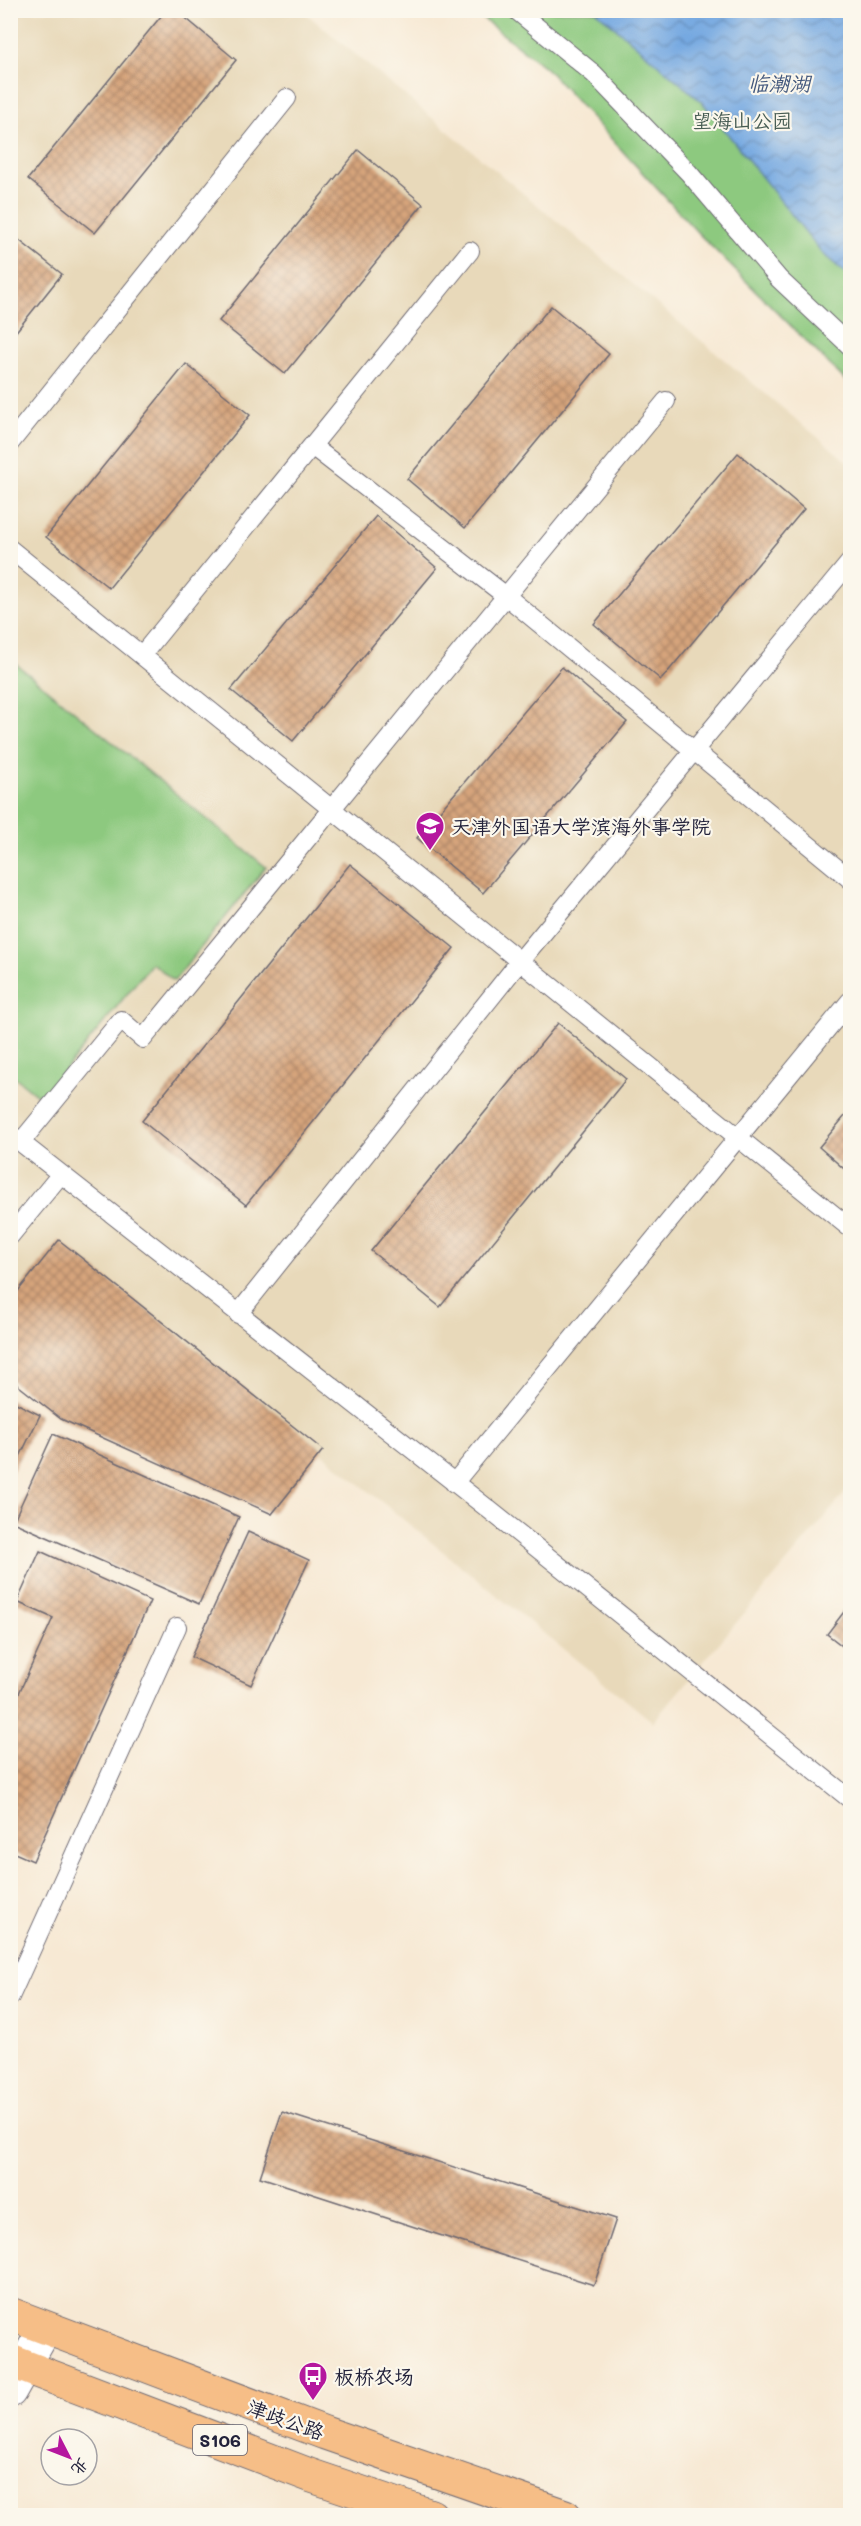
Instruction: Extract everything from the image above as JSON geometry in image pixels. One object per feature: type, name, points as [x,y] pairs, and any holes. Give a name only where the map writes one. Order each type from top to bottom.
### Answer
[{"type":"main road","name":"津歧公路","points":[[10,2314],[325,2433],[565,2516]]},
{"type":"main road","name":"S106","points":[[15,2373],[431,2516]]},
{"type":"street","points":[[15,2373],[45,2329]]},
{"type":"lane","points":[[516,10],[594,74],[689,173],[779,279],[850,346]]},
{"type":"lane","points":[[10,442],[287,98]]},
{"type":"lane","points":[[142,655],[470,250]]},
{"type":"lane","points":[[666,401],[143,1039],[121,1020],[16,1138],[850,1799]]},
{"type":"lane","points":[[312,446],[506,596],[695,749],[850,879]]},
{"type":"lane","points":[[10,549],[850,1228]]},
{"type":"lane","points":[[238,1314],[520,961],[850,562]]},
{"type":"lane","points":[[454,1483],[850,1001]]},
{"type":"lane","points":[[10,1236],[61,1174]]},
{"type":"lane","points":[[10,1997],[177,1627]]},
{"type":"shaded area","name":"天津外国语大学滨海外事学院","points":[[11,11],[303,11],[850,464],[850,1487],[653,1722],[59,1240],[11,1300]]},
{"type":"green space","name":"望海山公园","points":[[473,11],[850,11],[850,385],[698,233],[546,68]]},
{"type":"green space","points":[[11,660],[266,867],[174,981],[152,963],[42,1099],[11,1074]]},
{"type":"water","name":"临潮湖","points":[[596,11],[850,11],[850,277],[823,254],[703,103]]},
{"type":"building","points":[[166,10],[176,10],[236,60],[95,233],[28,179]]},
{"type":"building","points":[[358,150],[423,204],[285,374],[219,321]]},
{"type":"building","points":[[10,233],[62,274],[10,339]]},
{"type":"building","points":[[551,306],[609,354],[465,528],[407,479]]},
{"type":"building","points":[[186,364],[250,415],[109,588],[46,537]]},
{"type":"building","points":[[738,453],[804,509],[661,680],[594,624]]},
{"type":"building","points":[[376,516],[437,568],[293,741],[231,690]]},
{"type":"building","points":[[562,667],[627,722],[483,893],[417,838]]},
{"type":"building","points":[[350,864],[454,948],[246,1205],[142,1121]]},
{"type":"building","points":[[558,1023],[626,1079],[440,1307],[371,1251]]},
{"type":"building","points":[[850,1110],[850,1174],[819,1147]]},
{"type":"building","points":[[59,1240],[323,1450],[272,1514],[61,1419],[10,1379],[10,1301]]},
{"type":"building","points":[[10,1400],[40,1415],[10,1477]]},
{"type":"building","points":[[53,1434],[239,1517],[199,1604],[13,1522]]},
{"type":"building","points":[[248,1532],[309,1560],[251,1685],[191,1657]]},
{"type":"building","points":[[40,1551],[150,1601],[33,1861],[10,1851],[10,1713],[53,1618],[17,1602]]},
{"type":"building","points":[[850,1604],[850,1652],[827,1634]]},
{"type":"building","points":[[282,2112],[616,2219],[594,2285],[260,2177]]},
{"type":"place","name":"天津外国语大学滨海外事学院","points":[[430,852]]},
{"type":"place","name":"板桥农场","points":[[313,2402]]}]
